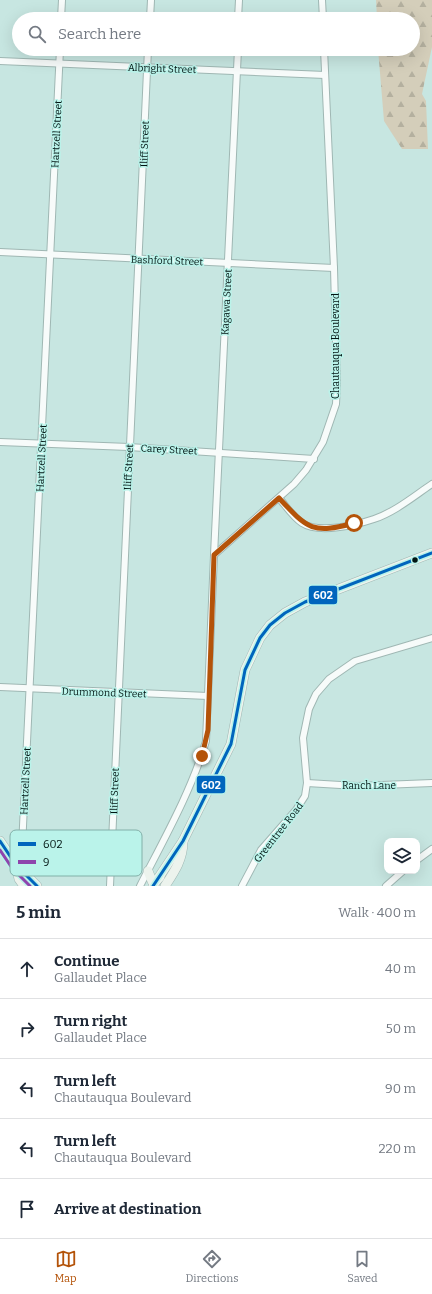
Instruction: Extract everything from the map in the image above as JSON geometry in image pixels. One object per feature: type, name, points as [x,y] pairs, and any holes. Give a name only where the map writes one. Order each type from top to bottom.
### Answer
[{"type":"main road","points":[[154,886],[164,873],[183,841],[231,744],[245,670],[260,638],[270,625],[285,613],[305,602],[432,553]]},
{"type":"main road","points":[[0,840],[10,856]]},
{"type":"main road","points":[[165,886],[176,870],[183,853],[183,841]]},
{"type":"main road","points":[[148,871],[152,880],[156,881],[164,873]]},
{"type":"main road","points":[[18,876],[24,886]]},
{"type":"main road","points":[[27,876],[37,886]]},
{"type":"street","points":[[62,0],[62,12]]},
{"type":"street","points":[[150,12],[151,0]]},
{"type":"street","points":[[238,12],[239,0]]},
{"type":"street","points":[[322,0],[322,12]]},
{"type":"street","name":"Hartzell Street","points":[[23,830],[60,56]]},
{"type":"street","name":"Iliff Street","points":[[112,830],[148,56]]},
{"type":"street","name":"Kagawa Street","points":[[214,555],[238,56]]},
{"type":"street","name":"Chautauqua Boulevard","points":[[214,555],[294,484],[314,459],[328,429],[336,404],[337,383],[334,268],[324,56]]},
{"type":"street","name":"Albright Street","points":[[0,61],[325,75]]},
{"type":"street","name":"Bashford Street","points":[[0,252],[334,268]]},
{"type":"street","name":"Carey Street","points":[[0,442],[129,447],[314,459]]},
{"type":"street","points":[[279,498],[302,523],[314,527],[337,528],[374,519],[396,508],[432,484]]},
{"type":"street","points":[[140,886],[202,756],[208,730],[214,555]]},
{"type":"street","name":"Greentree Road","points":[[242,886],[261,850],[302,803],[305,796],[307,783],[303,738],[304,729],[309,709],[316,694],[322,686],[355,661],[432,638]]},
{"type":"street","name":"Drummond Street","points":[[0,687],[208,696]]},
{"type":"street","name":"Ranch Lane","points":[[307,783],[357,786],[432,783]]},
{"type":"street","points":[[420,858],[432,849]]},
{"type":"street","points":[[386,886],[400,874]]},
{"type":"street","name":"Iliff Street","points":[[110,876],[110,886]]},
{"type":"green space","points":[[376,0],[432,0],[432,47],[422,94],[426,101],[428,149],[402,149],[384,121],[379,56],[420,56],[420,12],[377,12]]},
{"type":"transit line","name":"602","points":[[153,886],[183,841],[231,744],[245,670],[260,638],[270,625],[285,613],[305,602],[432,553]]},
{"type":"transit line","name":"602","points":[[0,841],[10,856]]},
{"type":"transit line","name":"9","points":[[0,850],[10,865]]},
{"type":"transit line","name":"9","points":[[20,876],[30,886]]},
{"type":"transit line","name":"602","points":[[27,876],[37,886]]},
{"type":"route","points":[[202,756],[208,730],[214,555],[279,498],[302,523],[314,527],[337,528],[354,523]]}]
